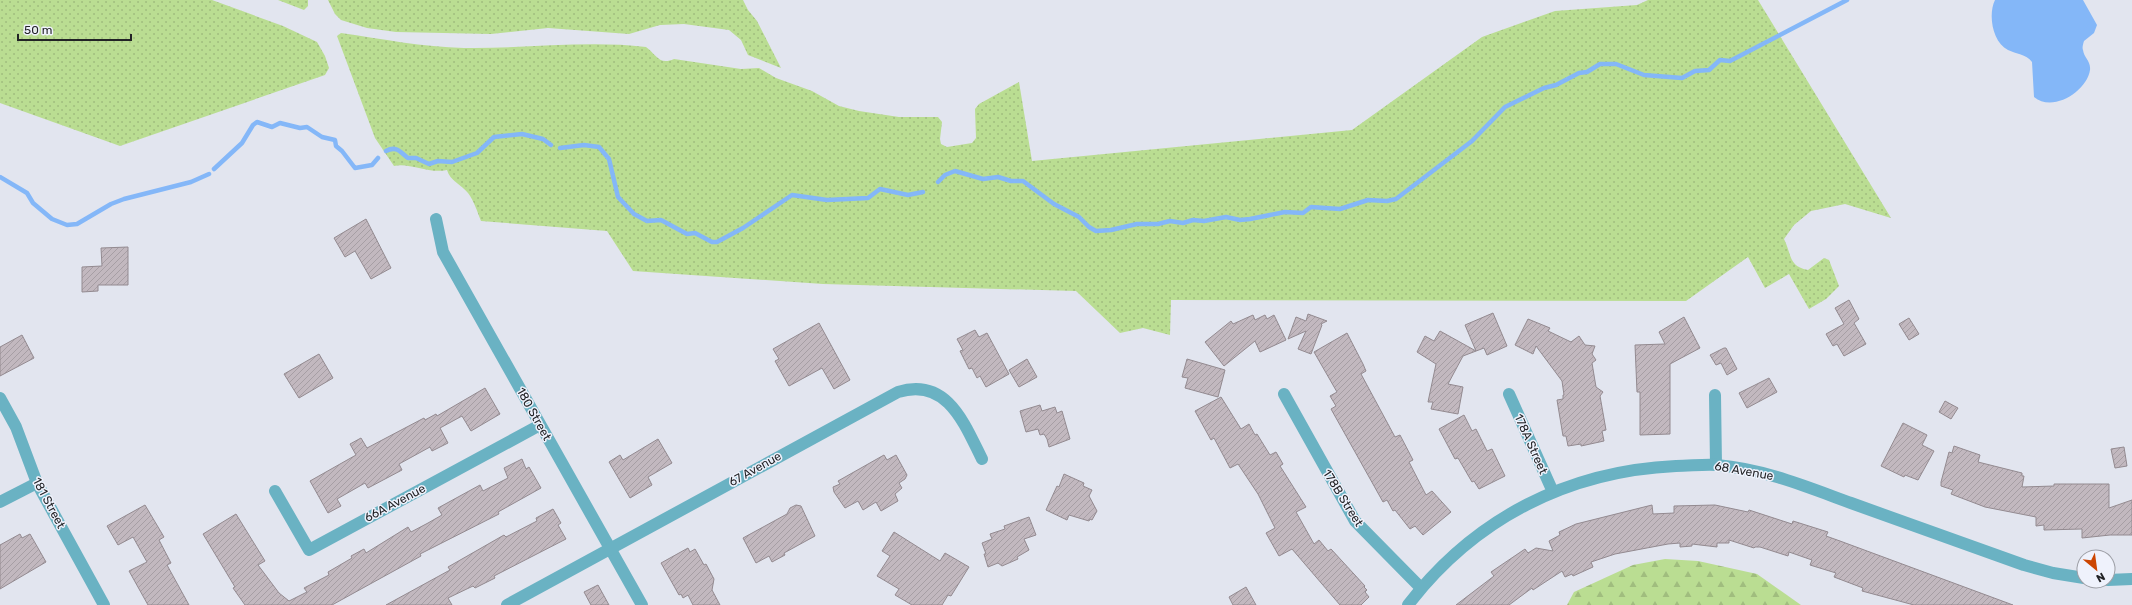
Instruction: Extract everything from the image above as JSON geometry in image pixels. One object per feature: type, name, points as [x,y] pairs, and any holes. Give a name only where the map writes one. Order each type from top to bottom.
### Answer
[{"type":"street","name":"180 Street","points":[[436,219],[443,252],[642,605]]},
{"type":"street","name":"67 Avenue","points":[[507,605],[886,398],[909,389],[923,389],[945,399],[963,421],[982,459]]},
{"type":"street","name":"178B Street","points":[[1284,394],[1355,521],[1421,588]]},
{"type":"street","name":"178A Street","points":[[1509,394],[1553,492]]},
{"type":"street","points":[[1715,395],[1716,465]]},
{"type":"street","name":"181 Street","points":[[0,398],[16,427],[37,483],[104,605]]},
{"type":"street","name":"66A Avenue","points":[[275,491],[309,550],[540,425]]},
{"type":"street","name":"68 Avenue","points":[[1408,605],[1421,588],[1452,555],[1470,540],[1509,514],[1553,492],[1606,475],[1633,470],[1716,465],[1772,475],[2024,564],[2053,573],[2076,577]]},
{"type":"street","points":[[0,502],[37,483]]},
{"type":"street","points":[[2116,580],[2132,579]]},
{"type":"green space","points":[[0,0],[212,0],[283,26],[317,42],[325,56],[329,68],[325,75],[120,146],[0,103]]},
{"type":"green space","points":[[278,0],[308,0],[308,6],[304,10]]},
{"type":"green space","points":[[328,0],[743,0],[748,10],[757,21],[781,68],[748,55],[741,40],[729,30],[684,24],[660,25],[629,34],[548,28],[491,34],[396,32],[367,28],[341,20],[335,14]]},
{"type":"green space","points":[[1648,0],[1758,0],[1891,218],[1845,204],[1811,211],[1794,225],[1784,239],[1794,263],[1797,266],[1808,270],[1824,258],[1829,260],[1839,286],[1826,299],[1809,309],[1789,274],[1765,288],[1748,257],[1686,301],[1171,300],[1170,335],[1143,328],[1120,333],[1076,291],[823,284],[633,271],[607,231],[481,221],[470,196],[453,180],[448,174],[447,170],[440,171],[400,165],[394,166],[375,138],[337,36],[341,33],[418,44],[464,48],[601,44],[646,47],[658,58],[665,61],[674,59],[741,69],[759,68],[776,78],[812,91],[839,106],[859,111],[899,117],[938,117],[942,122],[940,139],[941,144],[947,147],[972,143],[976,138],[975,109],[979,104],[1019,82],[1032,161],[1352,130],[1482,37],[1555,11],[1637,5]]},
{"type":"green space","points":[[1665,559],[1698,561],[1757,574],[1801,605],[1567,605],[1574,592],[1633,565]]},
{"type":"water","points":[[1995,0],[2083,0],[2097,25],[2094,33],[2084,41],[2083,49],[2090,70],[2088,78],[2076,92],[2059,101],[2042,101],[2034,97],[2032,62],[2030,59],[2021,54],[2008,50],[1998,41],[1995,34],[1992,13]]},
{"type":"building","points":[[366,219],[391,268],[371,279],[355,251],[345,257],[334,238]]},
{"type":"building","points":[[128,247],[128,285],[98,285],[98,291],[82,292],[82,267],[102,266],[101,248]]},
{"type":"building","points":[[1849,300],[1859,319],[1854,323],[1866,344],[1844,356],[1837,344],[1833,346],[1826,334],[1844,324],[1835,308]]},
{"type":"building","points":[[1493,313],[1507,346],[1487,355],[1484,348],[1463,356],[1448,384],[1463,387],[1458,414],[1431,409],[1433,402],[1428,402],[1436,364],[1417,352],[1425,336],[1434,341],[1440,331],[1476,351],[1465,325]]},
{"type":"building","points":[[1308,314],[1327,321],[1321,324],[1322,325],[1311,354],[1298,349],[1306,331],[1288,339],[1296,317],[1306,321]]},
{"type":"building","points":[[1253,315],[1255,320],[1265,315],[1267,319],[1274,315],[1286,340],[1260,352],[1255,341],[1224,366],[1205,342],[1231,321],[1233,324]]},
{"type":"building","points":[[1684,317],[1700,348],[1670,364],[1670,434],[1640,435],[1640,392],[1637,392],[1635,345],[1665,344],[1659,332]]},
{"type":"building","points":[[1909,318],[1919,334],[1909,340],[1899,324]]},
{"type":"building","points":[[1528,319],[1550,328],[1548,331],[1571,342],[1579,336],[1585,345],[1595,346],[1592,354],[1596,360],[1592,363],[1596,387],[1603,392],[1600,396],[1606,430],[1602,431],[1604,441],[1581,446],[1581,444],[1568,446],[1566,436],[1563,436],[1557,400],[1563,399],[1564,395],[1562,381],[1536,346],[1533,354],[1515,345]]},
{"type":"building","points":[[819,323],[850,380],[834,389],[822,368],[789,386],[775,361],[779,359],[773,349]]},
{"type":"building","points":[[975,330],[979,337],[987,333],[1009,374],[986,387],[980,376],[977,378],[972,368],[969,369],[960,351],[963,350],[957,339]]},
{"type":"building","points":[[1347,333],[1366,371],[1361,374],[1395,437],[1400,435],[1413,460],[1409,462],[1426,495],[1432,491],[1451,512],[1423,535],[1415,526],[1410,529],[1395,510],[1393,511],[1387,500],[1383,502],[1331,409],[1336,406],[1330,396],[1337,392],[1314,352]]},
{"type":"building","points":[[22,335],[34,358],[0,376],[0,347]]},
{"type":"building","points":[[1726,348],[1737,369],[1727,375],[1721,363],[1716,365],[1710,355]]},
{"type":"building","points":[[319,354],[333,378],[299,398],[284,374]]},
{"type":"building","points":[[1027,359],[1037,377],[1019,387],[1009,370]]},
{"type":"building","points":[[1187,359],[1225,370],[1218,397],[1185,388],[1188,378],[1182,377]]},
{"type":"building","points":[[1769,378],[1777,392],[1747,408],[1739,393]]},
{"type":"building","points":[[485,388],[500,414],[471,431],[462,416],[440,428],[448,443],[432,451],[430,447],[399,464],[402,470],[368,488],[365,483],[337,499],[341,506],[328,513],[310,481],[356,455],[350,444],[361,438],[367,448],[424,418],[425,420],[436,414],[437,416]]},
{"type":"building","points":[[1221,397],[1241,429],[1249,424],[1255,435],[1257,434],[1270,455],[1276,452],[1283,464],[1280,466],[1306,507],[1296,512],[1314,544],[1319,540],[1328,551],[1331,549],[1365,586],[1364,587],[1367,590],[1365,592],[1369,597],[1361,605],[1340,605],[1292,549],[1279,556],[1266,533],[1275,528],[1258,494],[1238,464],[1230,468],[1214,438],[1211,440],[1195,411]]},
{"type":"building","points":[[1945,401],[1958,408],[1951,419],[1939,412]]},
{"type":"building","points":[[1040,405],[1042,411],[1055,407],[1057,413],[1062,411],[1070,439],[1049,447],[1044,434],[1040,435],[1038,429],[1026,432],[1020,411]]},
{"type":"building","points":[[1464,415],[1472,431],[1476,429],[1487,451],[1492,449],[1505,476],[1479,489],[1474,481],[1472,482],[1458,458],[1455,459],[1439,429]]},
{"type":"building","points":[[1903,423],[1927,435],[1922,445],[1934,451],[1918,480],[1905,475],[1904,477],[1881,466]]},
{"type":"building","points":[[658,439],[672,463],[648,477],[652,485],[630,498],[609,462],[620,455],[623,460]]},
{"type":"building","points":[[1954,446],[1980,455],[1978,462],[2022,473],[2022,476],[2024,476],[2022,487],[2054,486],[2054,484],[2109,484],[2109,508],[2132,500],[2132,535],[2110,535],[2082,538],[2082,529],[2044,530],[2044,525],[2036,526],[2036,517],[1985,507],[1951,494],[1953,490],[1941,486],[1941,482],[1949,452],[1952,453]]},
{"type":"building","points":[[2124,447],[2127,466],[2115,468],[2111,449]]},
{"type":"building","points":[[884,455],[887,460],[896,455],[907,475],[905,479],[899,483],[902,488],[895,494],[898,501],[881,511],[876,502],[863,510],[858,501],[845,508],[834,492],[833,487],[840,484],[838,481]]},
{"type":"building","points":[[522,459],[526,469],[529,467],[541,488],[498,512],[499,514],[420,554],[421,556],[332,605],[245,605],[233,588],[235,587],[203,534],[236,514],[265,561],[258,565],[279,593],[289,601],[307,592],[304,588],[329,575],[328,572],[352,558],[351,556],[364,549],[366,553],[408,527],[411,532],[428,523],[442,515],[438,508],[480,485],[483,491],[508,478],[504,468]]},
{"type":"building","points":[[1064,474],[1084,483],[1083,486],[1092,490],[1089,496],[1097,511],[1092,520],[1090,519],[1089,521],[1069,515],[1067,520],[1046,510],[1057,486],[1059,487]]},
{"type":"building","points":[[145,505],[164,537],[159,540],[171,563],[167,565],[189,605],[148,605],[129,571],[147,562],[133,537],[118,545],[107,526]]},
{"type":"building","points":[[796,505],[801,506],[815,536],[784,553],[785,555],[772,562],[769,556],[756,563],[743,538],[787,514],[790,508]]},
{"type":"building","points":[[1652,505],[1653,514],[1674,513],[1674,506],[1715,505],[1748,512],[1749,510],[1792,524],[1793,521],[1828,532],[1826,536],[2013,605],[1914,605],[1862,591],[1863,588],[1834,577],[1836,573],[1810,565],[1812,560],[1789,552],[1788,556],[1760,547],[1754,548],[1729,540],[1729,543],[1717,543],[1717,547],[1692,544],[1692,546],[1680,547],[1680,543],[1615,554],[1591,562],[1593,567],[1573,576],[1572,574],[1565,577],[1562,571],[1533,590],[1532,588],[1509,605],[1456,605],[1494,576],[1491,572],[1525,549],[1528,553],[1536,548],[1553,551],[1549,541],[1560,535],[1559,532],[1576,524]]},
{"type":"building","points":[[553,509],[561,523],[558,525],[566,539],[494,576],[495,578],[475,588],[473,586],[448,598],[452,605],[386,605],[450,570],[448,567],[504,535],[506,537],[537,521],[536,518]]},
{"type":"building","points":[[1029,517],[1036,535],[1024,539],[1029,550],[1017,557],[1018,559],[1002,566],[998,563],[988,567],[984,554],[986,554],[982,543],[992,539],[990,534],[1005,529],[1004,526]]},
{"type":"building","points":[[894,532],[940,561],[945,553],[969,567],[951,596],[948,595],[942,605],[912,605],[895,595],[899,589],[877,576],[890,556],[882,551]]},
{"type":"building","points":[[20,534],[22,538],[30,534],[46,562],[0,589],[0,545]]},
{"type":"building","points":[[688,548],[690,552],[695,549],[704,565],[706,564],[714,579],[712,590],[720,605],[693,605],[688,595],[683,598],[681,594],[679,595],[661,563]]},
{"type":"building","points":[[598,585],[609,605],[591,605],[584,592]]},
{"type":"building","points":[[1246,587],[1256,605],[1233,605],[1229,597]]},
{"type":"waterway","points":[[938,182],[945,175],[955,171],[983,179],[998,177],[1011,181],[1023,181],[1054,204],[1079,217],[1089,227],[1096,231],[1111,230],[1137,224],[1158,224],[1170,221],[1183,223],[1193,220],[1204,221],[1226,217],[1240,220],[1250,219],[1285,212],[1303,213],[1311,207],[1340,209],[1368,200],[1387,201],[1396,199],[1472,141],[1505,107],[1544,88],[1556,85],[1579,73],[1587,72],[1600,64],[1616,64],[1644,75],[1682,78],[1695,71],[1709,70],[1720,60],[1730,61],[1847,0]]},
{"type":"waterway","points":[[214,169],[242,143],[253,125],[257,122],[272,127],[280,123],[300,128],[307,127],[322,137],[335,140],[336,146],[342,151],[355,168],[372,165],[378,158]]},
{"type":"waterway","points":[[386,151],[396,149],[408,158],[416,158],[429,164],[438,161],[452,162],[477,153],[494,137],[522,134],[543,139],[551,145]]},
{"type":"waterway","points":[[560,148],[584,145],[599,147],[609,159],[618,197],[634,214],[647,221],[661,220],[687,234],[695,233],[712,242],[717,242],[743,228],[792,195],[827,200],[868,198],[880,189],[908,195],[923,192]]},
{"type":"waterway","points":[[0,177],[27,193],[33,203],[52,219],[67,225],[77,224],[111,204],[124,199],[191,182],[209,174]]}]
